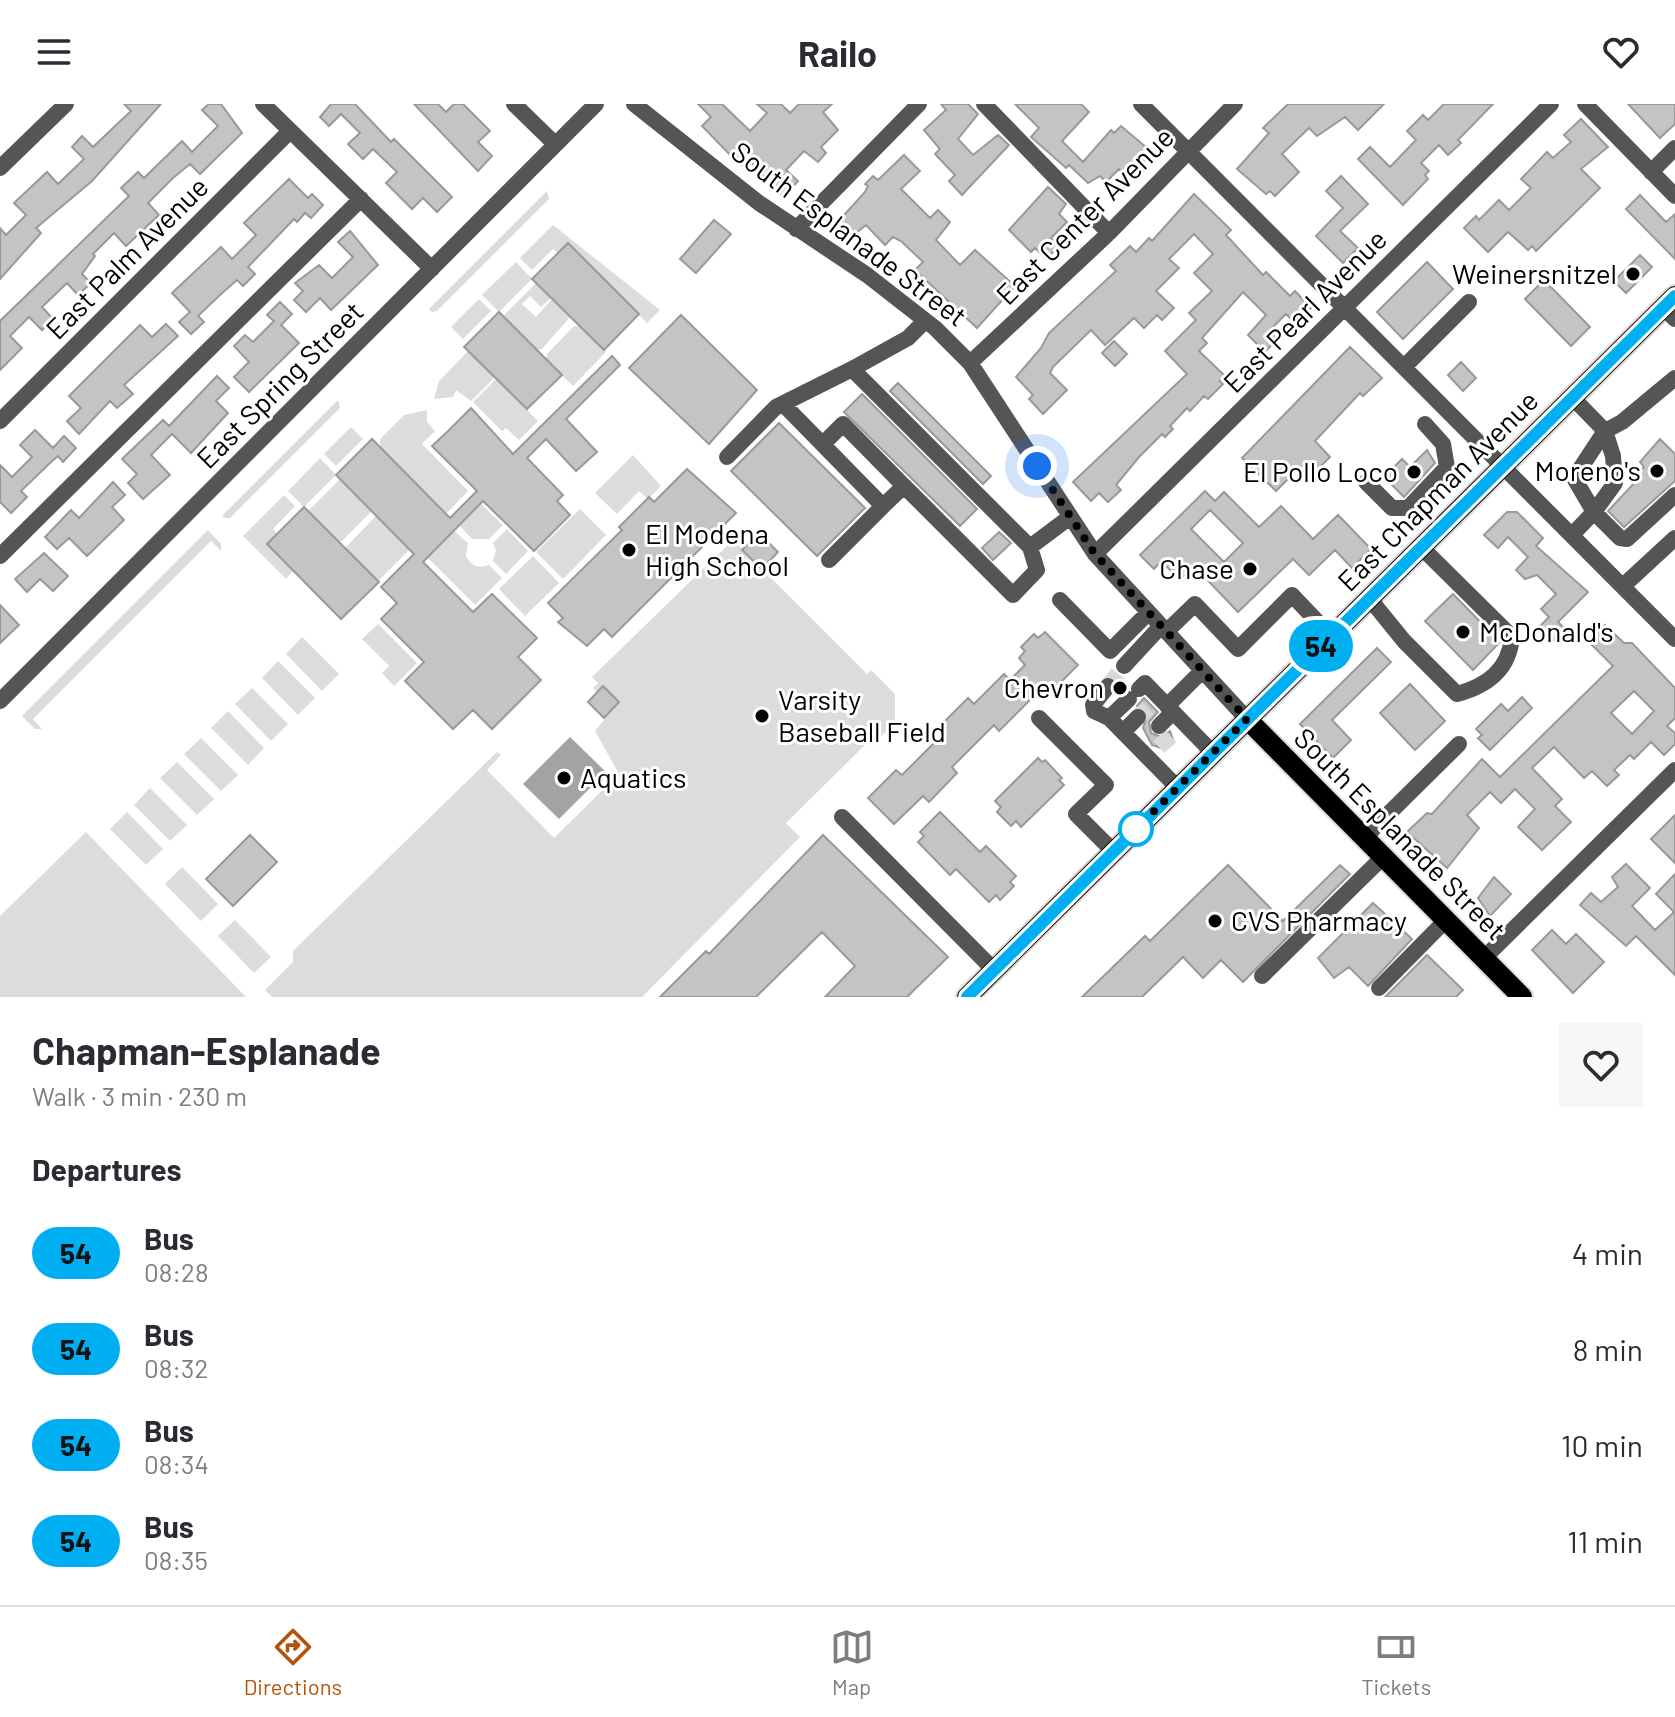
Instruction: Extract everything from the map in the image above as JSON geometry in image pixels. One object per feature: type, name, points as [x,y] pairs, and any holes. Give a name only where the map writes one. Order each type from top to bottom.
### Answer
[{"type":"main road","name":"East Chapman Avenue","points":[[967,997],[1572,397],[1671,307]]},
{"type":"main road","name":"South Esplanade Street","points":[[1247,719],[1522,997]]},
{"type":"street","points":[[0,168],[66,104]]},
{"type":"street","points":[[263,104],[432,269]]},
{"type":"street","points":[[514,104],[555,144]]},
{"type":"street","name":"East Spring Street","points":[[0,701],[596,104]]},
{"type":"street","name":"South Esplanade Street","points":[[634,104],[796,229],[867,275],[925,321],[970,363],[1095,554],[1247,719]]},
{"type":"street","points":[[796,229],[919,104]]},
{"type":"street","points":[[984,104],[1109,233]]},
{"type":"street","points":[[1141,104],[1675,639]]},
{"type":"street","name":"East Center Avenue","points":[[970,363],[1109,233],[1235,104]]},
{"type":"street","name":"East Pearl Avenue","points":[[1095,554],[1551,104]]},
{"type":"street","points":[[1585,104],[1675,196]]},
{"type":"street","name":"East Palm Avenue","points":[[0,421],[290,131]]},
{"type":"street","points":[[1651,172],[1675,148]]},
{"type":"street","points":[[0,556],[361,199]]},
{"type":"street","points":[[1404,367],[1469,302]]},
{"type":"street","points":[[727,457],[783,404],[908,338],[925,321]]},
{"type":"street","points":[[823,444],[843,424],[1013,595],[1037,570],[1030,547],[852,369]]},
{"type":"street","points":[[1674,498],[1627,539],[1620,538],[1594,512],[1574,478],[1605,431],[1622,422],[1675,378]]},
{"type":"street","points":[[1572,397],[1605,431],[1613,456],[1615,483],[1572,535]]},
{"type":"street","points":[[783,404],[883,506]]},
{"type":"street","points":[[1366,482],[1396,510],[1408,508],[1418,499],[1447,467],[1443,444],[1425,424]]},
{"type":"street","points":[[829,560],[904,486]]},
{"type":"street","points":[[1030,547],[1070,517]]},
{"type":"street","points":[[1623,586],[1675,538]]},
{"type":"street","points":[[1369,598],[1404,641],[1457,694],[1479,688],[1490,678],[1510,658],[1512,637],[1421,547]]},
{"type":"street","points":[[1124,666],[1195,604],[1238,649],[1292,595],[1331,636]]},
{"type":"street","points":[[1060,600],[1110,651],[1148,613]]},
{"type":"street","points":[[1123,732],[1161,710],[1202,671]]},
{"type":"street","points":[[1109,718],[1145,683],[1161,710],[1213,753]]},
{"type":"street","points":[[1108,686],[1093,705],[1094,711],[1109,718],[1123,732],[1154,742]]},
{"type":"street","points":[[1161,710],[1154,742],[1178,788]]},
{"type":"street","points":[[1039,718],[1106,785],[1076,814],[1114,852]]},
{"type":"street","points":[[1364,838],[1459,744]]},
{"type":"street","points":[[1484,958],[1675,770]]},
{"type":"street","points":[[842,817],[994,970]]},
{"type":"street","points":[[1262,976],[1383,857]]},
{"type":"street","points":[[1379,988],[1446,920]]},
{"type":"shaded area","points":[[547,191],[549,199],[437,311],[432,312],[429,309]]},
{"type":"shaded area","points":[[553,225],[660,310],[647,323],[568,243],[558,253],[553,249],[532,270],[520,258]]},
{"type":"shaded area","points":[[516,262],[532,279],[499,312],[482,295]]},
{"type":"shaded area","points":[[536,283],[551,298],[541,307],[530,296],[522,304],[536,317],[552,299],[570,317],[542,349],[536,350],[503,316]]},
{"type":"shaded area","points":[[479,299],[491,311],[463,339],[451,327]]},
{"type":"shaded area","points":[[574,326],[579,326],[606,352],[573,386],[546,360],[547,354]]},
{"type":"shaded area","points":[[468,351],[495,377],[471,401],[456,390],[453,397],[434,399],[439,381]]},
{"type":"shaded area","points":[[496,379],[538,421],[519,440],[506,428],[502,431],[473,402]]},
{"type":"shaded area","points":[[338,400],[340,408],[230,518],[222,516]]},
{"type":"shaded area","points":[[427,410],[427,422],[435,431],[422,444],[468,491],[446,514],[380,448],[380,439],[404,415]]},
{"type":"shaded area","points":[[351,427],[363,439],[336,466],[324,454]]},
{"type":"shaded area","points":[[633,455],[661,486],[648,499],[639,491],[617,514],[595,493]]},
{"type":"shaded area","points":[[320,458],[336,475],[304,507],[288,491]]},
{"type":"shaded area","points":[[340,479],[372,511],[340,543],[308,511]]},
{"type":"shaded area","points":[[284,495],[295,506],[273,529],[277,534],[267,544],[293,571],[286,579],[243,536]]},
{"type":"shaded area","points":[[481,504],[503,525],[489,539],[472,539],[459,525]]},
{"type":"shaded area","points":[[580,509],[606,535],[563,579],[536,552]]},
{"type":"shaded area","points":[[376,516],[410,549],[378,581],[345,548]]},
{"type":"shaded area","points":[[507,529],[528,551],[506,574],[493,561],[496,550],[493,543]]},
{"type":"shaded area","points":[[208,530],[221,544],[221,551],[211,541],[33,719],[42,729],[35,729],[22,716]]},
{"type":"shaded area","points":[[454,531],[468,543],[466,556],[470,562],[479,567],[489,565],[502,578],[475,605],[428,558]]},
{"type":"shaded area","points":[[733,540],[867,674],[871,670],[895,694],[895,722],[872,746],[868,742],[786,823],[800,837],[642,997],[272,997],[265,990],[293,962],[293,951],[497,752],[501,755],[487,770],[554,838],[619,774],[595,731],[619,702],[604,686],[597,692],[593,688],[598,683],[592,677]]},
{"type":"shaded area","points":[[533,556],[559,583],[525,616],[499,589]]},
{"type":"shaded area","points":[[378,624],[417,663],[394,686],[382,673],[389,666],[362,639]]},
{"type":"shaded area","points":[[302,637],[339,674],[322,691],[286,654]]},
{"type":"shaded area","points":[[278,661],[315,698],[298,715],[262,678]]},
{"type":"shaded area","points":[[252,688],[288,724],[271,741],[235,704]]},
{"type":"shaded area","points":[[228,711],[264,748],[248,765],[211,728]]},
{"type":"shaded area","name":"Aquatics","points":[[570,737],[606,772],[559,819],[523,784]]},
{"type":"shaded area","points":[[201,738],[238,775],[221,791],[184,754]]},
{"type":"shaded area","points":[[177,762],[214,799],[197,815],[160,778]]},
{"type":"shaded area","points":[[150,788],[187,825],[170,841],[134,805]]},
{"type":"shaded area","points":[[127,812],[163,849],[146,865],[110,829]]},
{"type":"shaded area","points":[[86,832],[246,997],[0,997],[0,916]]},
{"type":"shaded area","points":[[182,867],[218,904],[201,921],[165,884]]},
{"type":"shaded area","points":[[235,920],[271,957],[254,973],[218,936]]},
{"type":"building","points":[[124,104],[161,104],[92,181],[36,228],[41,233],[0,279],[0,228],[6,235],[26,215],[14,203],[47,172],[58,184],[84,159],[72,147],[82,136],[93,147],[131,111]]},
{"type":"building","points":[[209,104],[221,104],[242,133],[200,174],[190,164],[173,178],[148,203],[159,215],[126,246],[114,233],[93,254],[95,256],[82,274],[91,283],[78,295],[67,283],[42,307],[53,319],[42,330],[29,317],[10,336],[22,348],[0,370],[0,321],[129,196],[121,188],[138,172],[144,178],[182,141],[192,152],[218,126],[202,110]]},
{"type":"building","points":[[331,104],[355,104],[391,142],[394,139],[452,197],[437,212],[423,198],[412,209],[386,183],[397,172],[373,149],[363,159],[348,144],[360,133],[341,114],[329,126],[320,117]]},
{"type":"building","points":[[414,104],[438,104],[446,112],[454,104],[463,104],[490,131],[478,142],[492,156],[478,171]]},
{"type":"building","points":[[698,104],[722,104],[750,131],[767,113],[757,104],[781,104],[790,113],[799,104],[832,104],[823,112],[838,130],[821,147],[826,153],[818,162],[804,151],[786,170],[798,181],[783,197],[752,163],[747,168],[736,161],[702,126],[711,117]]},
{"type":"building","points":[[941,104],[968,104],[978,114],[958,139],[973,155],[998,135],[1009,145],[962,195],[949,181],[955,175],[935,154],[940,149],[924,130],[946,110]]},
{"type":"building","points":[[1015,104],[1081,104],[1089,112],[1062,141],[1083,162],[1111,130],[1114,133],[1121,126],[1153,153],[1127,176],[1119,169],[1106,182],[1100,176],[1088,183],[1031,137],[1039,128]]},
{"type":"building","points":[[1288,104],[1384,104],[1358,130],[1345,117],[1317,136],[1309,128],[1282,154],[1299,172],[1275,196],[1270,191],[1266,194],[1237,169],[1269,133],[1263,128]]},
{"type":"building","points":[[1444,104],[1493,104],[1458,140],[1461,143],[1448,155],[1439,145],[1421,163],[1429,171],[1425,175],[1428,179],[1403,205],[1358,159],[1370,147],[1390,167],[1416,140],[1407,131],[1423,115],[1428,120]]},
{"type":"building","points":[[1628,104],[1675,104],[1675,124],[1660,138]]},
{"type":"building","points":[[1581,119],[1608,147],[1581,169],[1600,188],[1536,251],[1532,246],[1528,250],[1508,232],[1488,252],[1464,228],[1476,216],[1479,220],[1499,200],[1509,210],[1531,188],[1521,179],[1547,152],[1553,158],[1571,142],[1564,135]]},
{"type":"building","points":[[904,155],[920,171],[901,189],[930,218],[938,210],[950,222],[936,240],[960,265],[975,250],[1015,286],[977,328],[915,270],[923,262],[901,241],[893,237],[885,245],[866,225],[851,237],[836,224],[865,192],[868,186],[865,184],[873,176],[878,180]]},
{"type":"building","points":[[1341,176],[1368,204],[1340,231],[1358,248],[1343,263],[1316,236],[1343,208],[1326,191]]},
{"type":"building","points":[[289,179],[308,198],[312,194],[323,205],[311,218],[305,213],[297,222],[294,219],[248,267],[255,274],[243,286],[237,280],[221,294],[198,316],[204,322],[191,334],[179,322],[190,312],[172,293],[221,247],[232,259],[256,235],[244,223]]},
{"type":"building","points":[[1048,187],[1066,204],[1059,214],[1067,222],[1051,238],[1059,246],[1046,259],[1035,248],[1031,252],[1009,230]]},
{"type":"building","points":[[1194,194],[1231,230],[1226,235],[1263,275],[1266,272],[1290,296],[1295,291],[1311,308],[1296,324],[1286,314],[1269,331],[1277,339],[1265,352],[1248,335],[1266,315],[1243,292],[1202,338],[1207,343],[1199,351],[1225,376],[1220,381],[1223,384],[1208,399],[1204,396],[1190,411],[1187,408],[1170,426],[1173,429],[1165,437],[1162,434],[1139,457],[1116,485],[1121,490],[1108,502],[1099,493],[1091,501],[1073,482],[1187,374],[1165,351],[1196,320],[1189,313],[1212,291],[1194,273],[1213,254],[1194,234],[1169,259],[1179,268],[1156,291],[1174,308],[1162,320],[1157,315],[1144,328],[1134,318],[1105,345],[1091,330],[1053,367],[1050,373],[1067,390],[1043,414],[1029,399],[1033,395],[1016,377],[1041,348],[1049,333],[1116,271],[1110,265],[1130,246],[1136,252],[1149,238],[1152,241]]},
{"type":"building","points":[[1640,195],[1666,222],[1675,214],[1675,259],[1626,209]]},
{"type":"building","points":[[714,220],[731,234],[696,273],[680,259]]},
{"type":"building","points":[[350,231],[378,265],[331,310],[320,298],[306,312],[294,300],[303,291],[295,283],[319,265],[332,278],[353,257],[338,242]]},
{"type":"building","points":[[568,243],[639,314],[604,350],[532,279]]},
{"type":"building","name":"Weinersnitzel","points":[[1640,255],[1652,267],[1626,293],[1614,281]]},
{"type":"building","points":[[1427,262],[1453,289],[1403,339],[1377,312]]},
{"type":"building","points":[[1544,280],[1590,327],[1571,346],[1525,299]]},
{"type":"building","points":[[280,302],[292,314],[281,325],[299,343],[249,392],[234,377],[249,362],[234,346],[245,335],[253,342],[274,321],[267,315]]},
{"type":"building","points":[[499,312],[562,375],[527,409],[464,347]]},
{"type":"building","points":[[681,315],[757,390],[709,444],[629,368]]},
{"type":"building","points":[[166,324],[178,336],[124,385],[133,394],[117,408],[110,401],[79,434],[67,421],[81,408],[69,396],[140,325],[152,337]]},
{"type":"building","points":[[1114,341],[1127,354],[1115,366],[1102,353]]},
{"type":"building","points":[[1350,347],[1382,378],[1363,396],[1360,393],[1315,441],[1330,457],[1310,477],[1300,467],[1276,491],[1242,458]]},
{"type":"building","points":[[612,356],[620,365],[566,419],[597,452],[576,471],[546,439],[527,458],[563,495],[557,501],[570,515],[534,551],[483,501],[423,562],[473,612],[492,594],[537,638],[518,657],[541,680],[492,729],[473,710],[453,729],[405,681],[424,662],[381,619],[397,603],[381,587],[414,554],[336,475],[372,439],[450,518],[477,491],[432,446],[471,408],[513,454]]},
{"type":"building","points":[[1461,362],[1476,378],[1463,391],[1448,375]]},
{"type":"building","points":[[217,376],[229,388],[216,401],[228,413],[191,453],[172,434],[151,455],[170,475],[143,499],[128,483],[137,474],[122,459],[163,420],[169,426]]},
{"type":"building","points":[[898,383],[991,476],[983,484],[890,391]]},
{"type":"building","points":[[862,394],[977,509],[960,526],[844,412]]},
{"type":"building","points":[[779,423],[865,508],[817,556],[731,471]]},
{"type":"building","points":[[35,430],[53,448],[64,436],[76,448],[63,462],[58,456],[21,491],[27,497],[11,513],[0,502],[0,465],[12,477],[32,457],[20,445]]},
{"type":"building","points":[[1660,439],[1675,454],[1675,481],[1624,527],[1608,511],[1639,478],[1636,475],[1644,467],[1640,462]]},
{"type":"building","name":"El Pollo Loco","points":[[1427,450],[1435,463],[1404,497],[1384,477],[1402,459],[1410,467]]},
{"type":"building","points":[[687,469],[736,513],[612,637],[604,629],[587,646],[558,622],[563,618],[548,603],[622,530],[619,527],[649,497],[654,502]]},
{"type":"building","points":[[113,482],[125,495],[112,507],[124,520],[87,556],[69,538],[57,549],[45,537],[71,510],[79,518]]},
{"type":"building","points":[[1205,491],[1215,501],[1224,492],[1259,527],[1281,506],[1313,539],[1338,515],[1371,549],[1352,568],[1335,550],[1309,575],[1293,559],[1238,612],[1195,567],[1179,579],[1161,561],[1154,569],[1140,555]],"holes":[[[1210,510],[1243,543],[1224,562],[1191,529]]]},
{"type":"building","points":[[304,507],[379,582],[341,619],[267,544]]},
{"type":"building","points":[[1507,512],[1517,512],[1543,538],[1536,546],[1588,592],[1558,622],[1565,629],[1552,642],[1538,628],[1549,617],[1541,609],[1556,594],[1537,575],[1525,579],[1516,570],[1528,557],[1508,537],[1498,548],[1484,535]]},
{"type":"building","points":[[999,532],[1011,543],[993,560],[982,548]]},
{"type":"building","points":[[759,533],[778,552],[762,569],[742,550]]},
{"type":"building","points":[[44,553],[68,576],[53,591],[40,579],[27,592],[15,579]]},
{"type":"building","name":"McDonald's","points":[[1453,594],[1500,642],[1473,670],[1425,621]]},
{"type":"building","points":[[0,605],[19,625],[0,643]]},
{"type":"building","points":[[1605,625],[1624,643],[1632,643],[1675,688],[1675,718],[1667,726],[1675,733],[1675,744],[1664,755],[1651,742],[1634,759],[1630,755],[1614,770],[1619,775],[1607,786],[1592,771],[1584,778],[1554,747],[1532,768],[1562,799],[1555,806],[1571,822],[1542,850],[1518,827],[1535,809],[1515,789],[1501,803],[1490,792],[1467,815],[1479,828],[1447,868],[1407,832],[1427,813],[1432,814],[1482,759],[1500,777],[1613,666],[1588,641]],"holes":[[[1634,691],[1654,711],[1632,734],[1611,713]]]},
{"type":"building","points":[[1045,632],[1078,665],[1052,691],[1045,685],[999,731],[994,725],[952,767],[957,773],[929,802],[923,796],[894,824],[868,798],[896,770],[902,775],[943,734],[937,729],[968,698],[974,704],[1004,674],[1010,680],[1025,665],[1019,658],[1025,651],[1021,647],[1034,634],[1038,638]]},
{"type":"building","points":[[1377,648],[1391,662],[1332,720],[1351,740],[1333,758],[1300,724]]},
{"type":"building","points":[[1410,684],[1445,721],[1415,750],[1380,713]]},
{"type":"building","points":[[603,686],[619,702],[604,718],[588,702]]},
{"type":"building","points":[[1522,697],[1532,708],[1490,750],[1478,738],[1482,735],[1476,729],[1501,704],[1508,711]]},
{"type":"building","points":[[1144,698],[1158,712],[1149,722],[1151,733],[1161,737],[1170,731],[1173,740],[1164,749],[1152,745],[1143,728],[1148,713],[1137,706]]},
{"type":"building","points":[[1038,758],[1042,762],[1045,760],[1062,778],[1059,780],[1064,785],[1021,827],[1016,821],[1011,826],[997,812],[1001,807],[995,801]]},
{"type":"building","points":[[940,812],[980,852],[986,846],[1016,876],[1010,882],[1014,886],[1000,900],[996,895],[989,902],[956,869],[950,875],[918,842],[924,836],[920,832]]},
{"type":"building","points":[[1675,815],[1675,863],[1651,839]]},
{"type":"building","points":[[250,835],[277,862],[233,906],[206,879]]},
{"type":"building","points":[[823,835],[948,957],[907,997],[825,997],[855,966],[822,932],[756,997],[660,997],[706,951],[709,954]]},
{"type":"building","points":[[1626,864],[1650,888],[1632,906],[1655,930],[1674,912],[1656,894],[1675,874],[1675,975],[1636,936],[1626,946],[1580,905],[1591,893],[1601,902],[1618,887],[1612,877]]},
{"type":"building","points":[[1228,865],[1283,921],[1340,865],[1350,874],[1243,982],[1221,960],[1203,978],[1183,957],[1142,997],[1082,997],[1145,936],[1150,941]]},
{"type":"building","points":[[1494,877],[1511,894],[1490,916],[1478,898]]},
{"type":"building","points":[[1373,903],[1412,939],[1368,986],[1349,967],[1334,978],[1318,958]]},
{"type":"building","points":[[1552,930],[1566,944],[1576,934],[1604,962],[1573,993],[1532,950]]},
{"type":"building","points":[[1427,955],[1463,990],[1456,997],[1385,997]]},
{"type":"tunnel","points":[[1108,686],[1124,666]]},
{"type":"tunnel","points":[[1138,717],[1148,708]]},
{"type":"tunnel","points":[[1159,747],[1171,736]]},
{"type":"bus line","name":"54","points":[[967,997],[1675,296]]},
{"type":"place","name":"Weinersnitzel","points":[[1633,274]]},
{"type":"place","name":"Moreno's","points":[[1657,471]]},
{"type":"place","name":"El Pollo Loco","points":[[1414,472]]},
{"type":"place","name":"El Modena High School","points":[[629,550]]},
{"type":"place","name":"Chase","points":[[1250,569]]},
{"type":"place","name":"McDonald's","points":[[1463,632]]},
{"type":"place","name":"Chevron","points":[[1120,688]]},
{"type":"place","name":"Varsity Baseball Field","points":[[762,716]]},
{"type":"place","name":"Aquatics","points":[[564,778]]},
{"type":"place","name":"CVS Pharmacy","points":[[1215,921]]},
{"type":"route","points":[[1037,466],[1095,554],[1247,719],[1129,836],[1136,829]]}]
